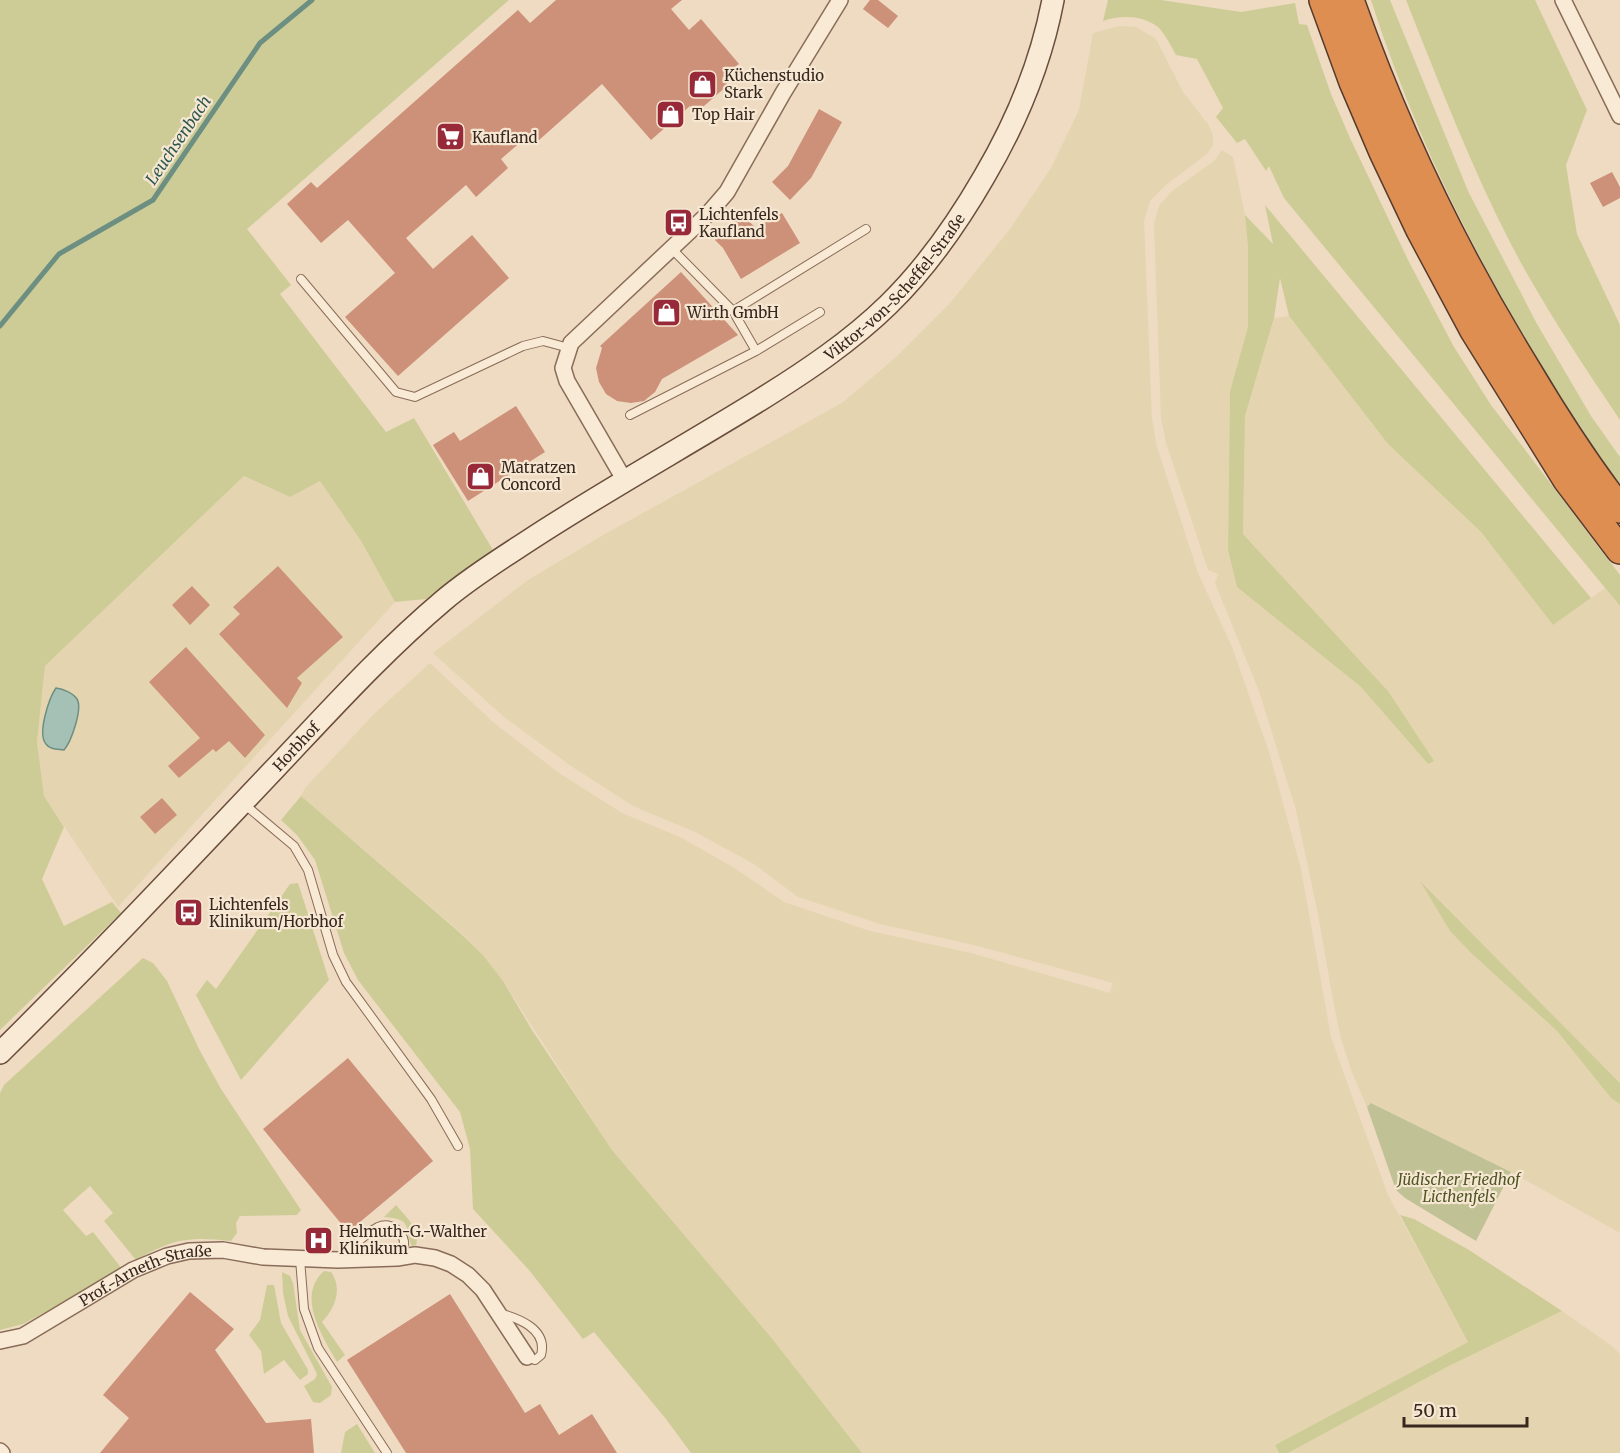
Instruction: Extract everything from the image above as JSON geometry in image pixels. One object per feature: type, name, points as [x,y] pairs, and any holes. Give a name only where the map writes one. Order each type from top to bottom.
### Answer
[{"type":"highway","points":[[1308,0],[1353,82]]},
{"type":"highway","points":[[1323,0],[1353,82],[1420,230],[1473,329],[1567,480],[1620,550]]},
{"type":"highway","points":[[1350,0],[1398,124],[1463,258],[1495,318],[1553,414],[1620,509]]},
{"type":"main road","name":"Viktor-von-Scheffel-Straße","points":[[625,481],[798,376],[847,341],[903,289],[964,213],[1018,113],[1034,76],[1048,28],[1053,0]]},
{"type":"main road","name":"Horbhof","points":[[0,1053],[93,961],[332,708],[401,639],[445,600],[515,549],[625,481]]},
{"type":"street","points":[[625,481],[567,381],[563,368],[571,343],[708,214],[727,192],[783,93],[840,0]]},
{"type":"street","points":[[1563,0],[1620,116]]},
{"type":"street","name":"Prof.-Arneth-Straße","points":[[0,1341],[23,1336],[133,1270],[167,1256],[189,1251],[222,1250],[300,1260],[397,1258],[415,1255],[435,1258],[451,1264],[468,1275],[483,1290],[527,1357]]},
{"type":"lane","points":[[733,311],[866,229]]},
{"type":"lane","points":[[671,248],[733,311],[756,351]]},
{"type":"lane","points":[[301,279],[396,392],[415,397],[523,346],[543,341],[569,348]]},
{"type":"lane","points":[[630,415],[756,351],[820,312]]},
{"type":"lane","points":[[243,803],[294,846],[308,870],[333,955],[346,982],[431,1099],[458,1146]]},
{"type":"lane","points":[[338,1260],[378,1227],[387,1225],[395,1227],[402,1233],[404,1243],[402,1253],[397,1258]]},
{"type":"lane","points":[[300,1260],[304,1309],[318,1348],[387,1453]]},
{"type":"lane","points":[[499,1313],[520,1319],[539,1335],[543,1343],[541,1354],[535,1360],[527,1357]]},
{"type":"shaded area","points":[[0,0],[509,0],[247,229],[291,285],[280,294],[386,432],[414,418],[493,550],[426,599],[395,602],[361,541],[320,481],[290,497],[244,476],[45,666],[37,742],[44,796],[64,827],[42,879],[64,926],[112,902],[121,913],[0,1030]]},
{"type":"shaded area","points":[[1108,0],[1161,0],[1241,12],[1295,3],[1299,24],[1307,25],[1331,94],[1350,138],[1409,262],[1454,347],[1491,405],[1620,575],[1620,606],[1284,198],[1269,166],[1266,171],[1245,139],[1237,143],[1216,117],[1223,108],[1197,59],[1176,55],[1161,30],[1145,20],[1124,17],[1103,21]]},
{"type":"shaded area","points":[[1371,0],[1390,0],[1468,191],[1537,324],[1591,416],[1620,457],[1620,486],[1545,371],[1478,252],[1419,129]]},
{"type":"shaded area","points":[[1406,0],[1535,0],[1587,110],[1566,165],[1577,234],[1620,325],[1620,420],[1550,313],[1512,246],[1469,155]]},
{"type":"shaded area","points":[[1119,26],[1136,27],[1156,39],[1183,92],[1208,124],[1213,135],[1213,145],[1207,154],[1166,185],[1150,201],[1144,221],[1152,419],[1157,447],[1198,573],[1232,647],[1269,752],[1301,869],[1331,1037],[1388,1195],[1468,1342],[1275,1445],[1279,1453],[862,1453],[770,1336],[611,1149],[503,981],[483,955],[458,930],[301,796],[305,788],[375,713],[430,663],[493,722],[559,773],[622,813],[682,838],[736,869],[784,902],[870,931],[971,953],[1110,993],[1113,983],[978,946],[880,924],[798,897],[754,864],[695,832],[633,806],[571,766],[504,717],[433,653],[528,580],[605,534],[842,403],[895,358],[951,302],[1010,229],[1051,168],[1079,110],[1093,33]]},
{"type":"shaded area","points":[[1222,150],[1233,157],[1245,215],[1248,247],[1248,328],[1230,391],[1228,550],[1237,586],[1361,687],[1428,764],[1433,761],[1388,691],[1243,534],[1245,416],[1274,318],[1289,316],[1388,444],[1481,532],[1553,625],[1605,588],[1620,606],[1620,1083],[1423,884],[1450,931],[1557,1031],[1611,1098],[1620,1104],[1620,1233],[1511,1172],[1372,1103],[1367,1107],[1351,1070],[1340,1035],[1296,810],[1259,691],[1215,583],[1218,574],[1208,570],[1166,443],[1161,418],[1154,224],[1159,206],[1172,191],[1214,161]]},
{"type":"shaded area","points":[[1265,205],[1591,598],[1553,625],[1481,532],[1388,444],[1289,316],[1280,278],[1274,318],[1245,416],[1243,534],[1388,691],[1434,761],[1428,764],[1361,687],[1237,587],[1228,550],[1230,391],[1248,327],[1248,247],[1245,215],[1273,244]]},
{"type":"shaded area","points":[[244,476],[290,497],[320,481],[361,541],[395,602],[118,907],[44,796],[37,742],[45,666]]},
{"type":"shaded area","points":[[56,688],[73,695],[78,704],[75,725],[64,750],[54,749],[46,744],[43,732],[45,716]]},
{"type":"shaded area","points":[[301,796],[483,955],[503,981],[532,1030],[612,1150],[770,1336],[862,1453],[691,1453],[594,1332],[583,1339],[529,1270],[473,1209],[470,1149],[460,1112],[358,980],[344,953],[315,860],[297,835],[281,820]]},
{"type":"shaded area","points":[[1420,881],[1620,1083],[1620,1104],[1611,1098],[1557,1031],[1450,931]]},
{"type":"shaded area","points":[[298,883],[329,980],[241,1080],[196,995],[207,980],[216,989],[290,884]]},
{"type":"shaded area","points":[[143,958],[153,963],[167,981],[221,1089],[301,1210],[297,1215],[240,1216],[236,1223],[237,1233],[231,1241],[192,1239],[171,1243],[136,1260],[104,1221],[113,1213],[90,1186],[63,1210],[86,1236],[93,1232],[123,1270],[23,1324],[0,1330],[0,1093],[4,1085]]},
{"type":"shaded area","points":[[396,1205],[414,1228],[416,1245],[412,1246],[404,1223],[394,1218],[384,1217]]},
{"type":"shaded area","points":[[1400,1215],[1414,1219],[1469,1250],[1562,1311],[1445,1368],[1288,1453],[1279,1453],[1275,1445],[1468,1342]]},
{"type":"shaded area","points":[[324,1271],[331,1272],[335,1278],[337,1291],[334,1305],[322,1322],[345,1355],[337,1362],[319,1328],[312,1304],[312,1292],[316,1281]]},
{"type":"shaded area","points":[[282,1272],[290,1276],[293,1283],[300,1330],[332,1387],[331,1395],[320,1403],[313,1402],[304,1386],[315,1379],[317,1374],[288,1316],[283,1293]]},
{"type":"shaded area","points":[[267,1285],[274,1285],[281,1323],[308,1370],[308,1374],[300,1380],[284,1360],[264,1374],[261,1351],[249,1335],[260,1320]]},
{"type":"shaded area","points":[[1562,1311],[1620,1354],[1620,1453],[1288,1453],[1445,1368]]},
{"type":"shaded area","points":[[357,1424],[375,1453],[341,1453],[345,1432]]},
{"type":"green space","name":"Jüdischer Friedhof Licthenfels","points":[[1371,1103],[1511,1172],[1476,1241],[1405,1198],[1396,1190],[1367,1107]]},
{"type":"building","points":[[556,0],[682,0],[671,9],[689,30],[701,19],[739,64],[722,78],[728,85],[696,113],[690,106],[651,140],[602,84],[538,141],[531,133],[501,159],[508,168],[476,197],[466,185],[406,238],[433,269],[472,235],[509,278],[398,376],[345,317],[395,273],[348,220],[321,243],[287,204],[311,182],[317,188],[518,10],[530,23]]},
{"type":"building","points":[[870,0],[878,0],[898,16],[888,28],[863,9]]},
{"type":"building","points":[[819,109],[842,122],[811,178],[790,200],[772,182],[788,166]]},
{"type":"building","points":[[1612,172],[1620,187],[1620,198],[1603,207],[1590,183]]},
{"type":"building","points":[[740,213],[756,228],[782,213],[800,243],[741,279],[723,248],[715,240]]},
{"type":"building","points":[[681,272],[738,335],[662,379],[655,392],[644,401],[631,403],[617,401],[606,394],[599,382],[596,368],[602,348],[600,346]]},
{"type":"building","name":"Matratzen Concord","points":[[516,406],[545,452],[468,501],[433,445],[454,432],[460,441]]},
{"type":"building","points":[[278,566],[343,637],[297,678],[302,683],[287,708],[219,634],[240,614],[233,607]]},
{"type":"building","points":[[192,586],[210,605],[190,625],[172,605]]},
{"type":"building","points":[[186,647],[265,735],[245,758],[229,741],[216,752],[213,749],[179,778],[168,766],[200,738],[149,682]]},
{"type":"building","points":[[162,798],[177,815],[155,834],[140,817]]},
{"type":"building","points":[[348,1058],[433,1161],[348,1232],[263,1129]]},
{"type":"building","points":[[190,1292],[234,1329],[215,1350],[266,1423],[311,1419],[314,1453],[100,1453],[129,1418],[103,1395]]},
{"type":"building","points":[[450,1294],[525,1413],[540,1404],[559,1435],[592,1414],[617,1453],[406,1453],[347,1360]]},
{"type":"waterway","name":"Leuchsenbach","points":[[0,326],[59,254],[153,200],[260,43],[312,0]]},
{"type":"place","name":"Küchenstudio Stark","points":[[703,84]]},
{"type":"place","name":"Top Hair","points":[[671,114]]},
{"type":"place","name":"Kaufland","points":[[451,137]]},
{"type":"place","name":"Lichtenfels Kaufland","points":[[678,223]]},
{"type":"place","name":"Wirth GmbH","points":[[666,312]]},
{"type":"place","name":"Matratzen Concord","points":[[480,476]]},
{"type":"place","name":"Lichtenfels Klinikum/Horbhof","points":[[188,913]]},
{"type":"place","name":"Helmuth-G.-Walther Klinikum","points":[[318,1240]]}]
